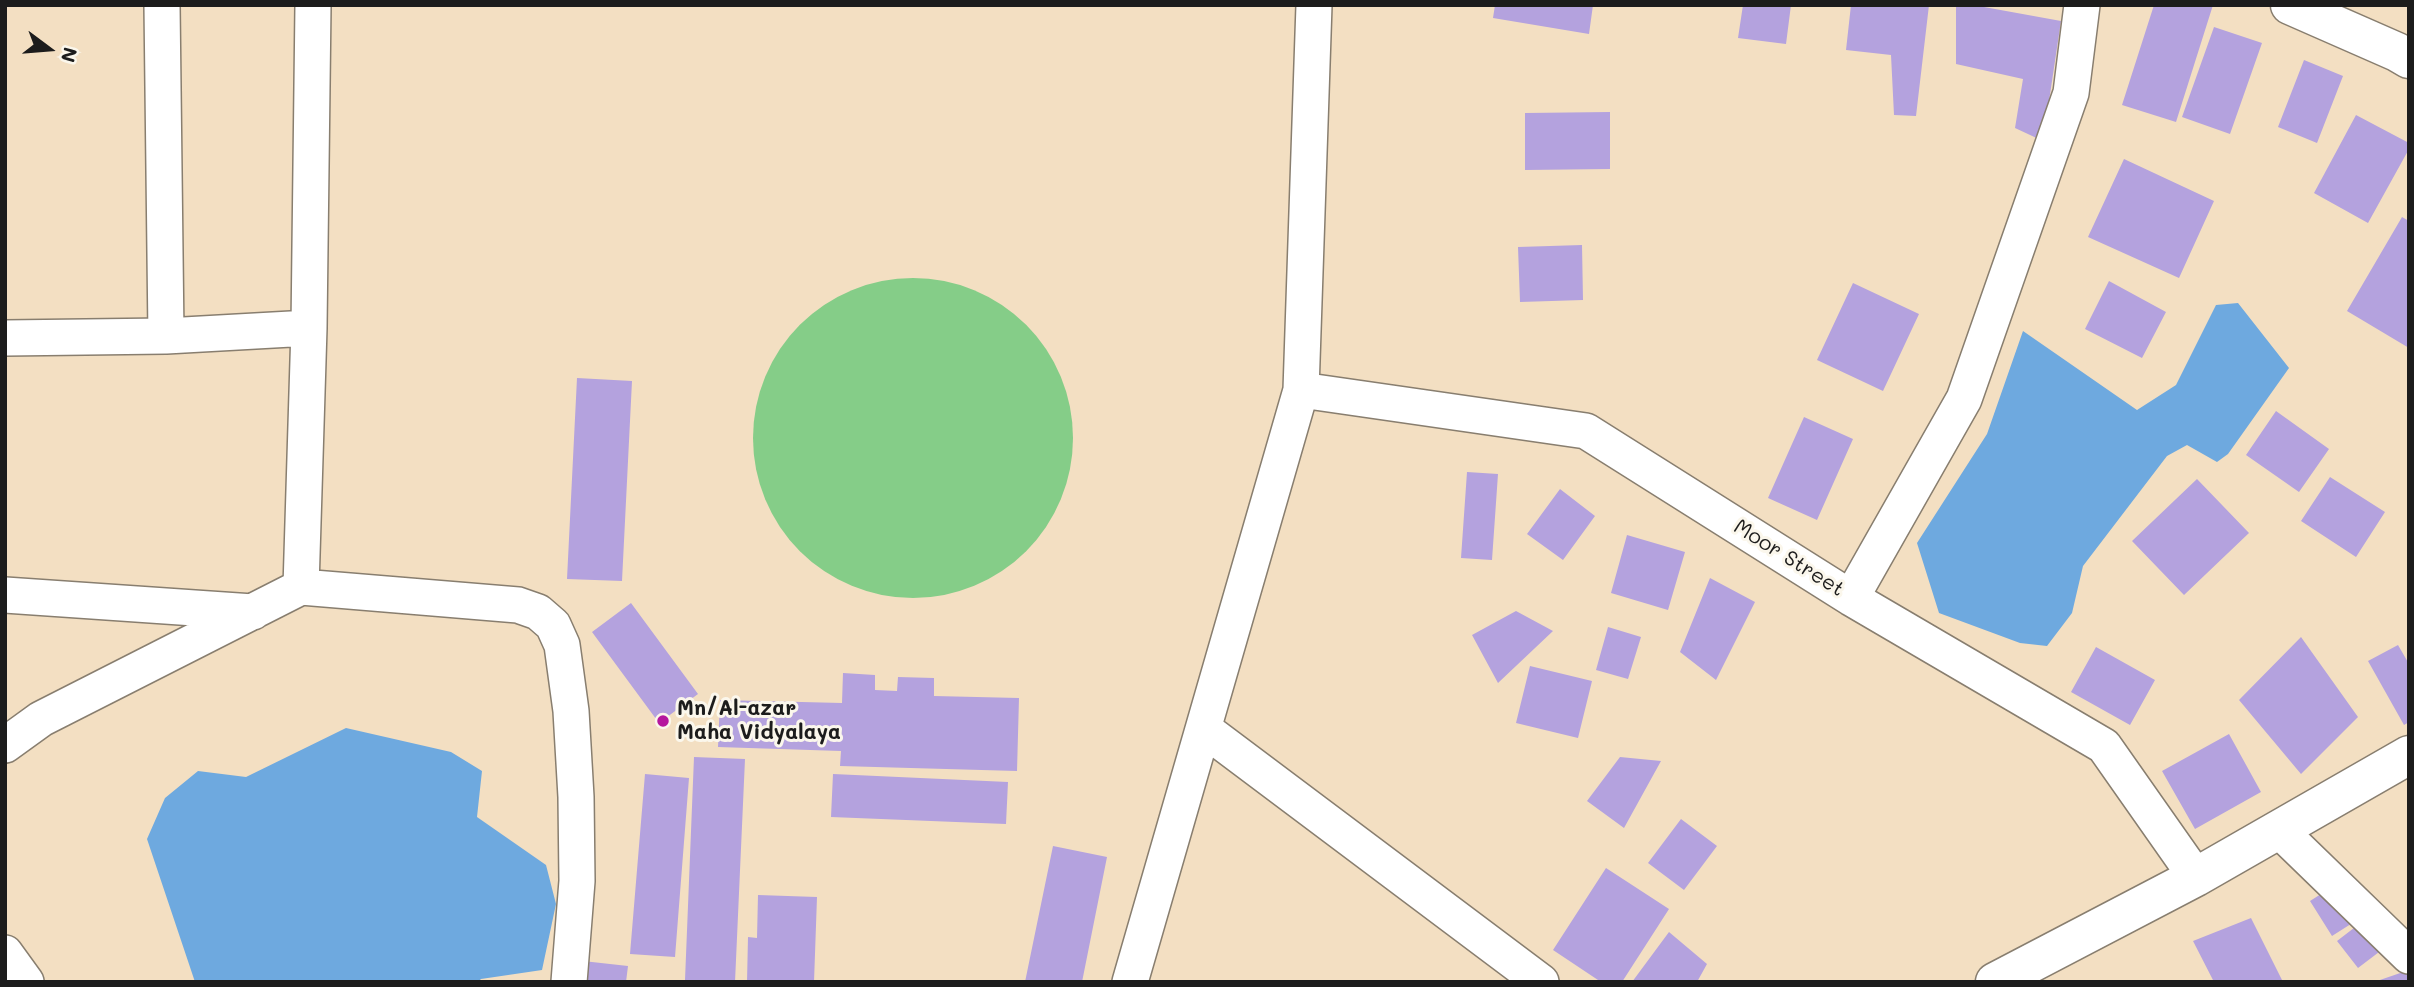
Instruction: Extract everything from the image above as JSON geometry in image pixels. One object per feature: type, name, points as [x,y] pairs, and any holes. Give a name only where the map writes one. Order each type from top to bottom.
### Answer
[{"type":"street","points":[[162,5],[166,336]]},
{"type":"street","points":[[301,587],[309,328],[313,5]]},
{"type":"street","points":[[1130,982],[1301,390],[1314,5]]},
{"type":"street","points":[[1851,598],[1964,400],[2071,93],[2082,5]]},
{"type":"street","points":[[2290,5],[2409,59]]},
{"type":"street","points":[[5,338],[166,336],[309,328]]},
{"type":"street","name":"Moor Street","points":[[1301,390],[1586,431],[1851,598],[2104,746],[2196,877]]},
{"type":"street","points":[[5,745],[41,719],[301,587],[518,606],[538,612],[553,625],[562,645],[571,711],[577,881],[569,982]]},
{"type":"street","points":[[5,595],[253,612]]},
{"type":"street","points":[[1203,729],[1541,982]]},
{"type":"street","points":[[1996,982],[2196,877],[2409,755]]},
{"type":"street","points":[[2279,830],[2409,956]]},
{"type":"street","points":[[5,953],[26,982]]},
{"type":"green space","points":[[913,278],[944,281],[974,290],[1002,305],[1026,325],[1046,349],[1061,377],[1070,407],[1073,438],[1070,469],[1061,499],[1046,527],[1026,551],[1002,571],[974,586],[944,595],[913,598],[882,595],[852,586],[824,571],[800,551],[780,527],[765,499],[756,469],[753,438],[756,407],[765,377],[780,349],[800,325],[824,305],[852,290],[882,281]]},
{"type":"water","points":[[2238,303],[2289,368],[2228,454],[2217,462],[2187,445],[2167,456],[2083,566],[2072,613],[2047,646],[2020,643],[1939,613],[1917,543],[1987,434],[2023,331],[2137,410],[2176,385],[2216,305]]},
{"type":"water","points":[[346,728],[451,752],[482,771],[477,817],[546,865],[556,904],[542,970],[481,979],[478,982],[195,982],[147,839],[165,798],[198,771],[246,777]]},
{"type":"building","points":[[1495,5],[1593,5],[1589,34],[1493,18]]},
{"type":"building","points":[[1743,5],[1791,5],[1786,44],[1738,38]]},
{"type":"building","points":[[1851,5],[1929,5],[1916,116],[1894,115],[1891,55],[1846,50]]},
{"type":"building","points":[[1956,5],[1973,5],[2061,21],[2043,141],[2015,128],[2023,79],[1956,64]]},
{"type":"building","points":[[2154,5],[2213,5],[2176,122],[2122,105]]},
{"type":"building","points":[[2214,27],[2262,43],[2230,134],[2182,117]]},
{"type":"building","points":[[2304,60],[2343,76],[2317,143],[2278,127]]},
{"type":"building","points":[[1610,112],[1610,169],[1525,170],[1525,113]]},
{"type":"building","points":[[2356,115],[2409,143],[2409,149],[2368,223],[2314,193]]},
{"type":"building","points":[[2124,159],[2214,201],[2179,278],[2088,237]]},
{"type":"building","points":[[2402,217],[2409,221],[2409,348],[2347,311]]},
{"type":"building","points":[[1582,245],[1583,300],[1520,302],[1518,247]]},
{"type":"building","points":[[2109,281],[2166,312],[2142,358],[2085,329]]},
{"type":"building","points":[[1853,283],[1919,314],[1883,391],[1817,360]]},
{"type":"building","points":[[577,378],[632,381],[622,581],[567,579]]},
{"type":"building","points":[[2276,411],[2329,449],[2299,492],[2246,455]]},
{"type":"building","points":[[1804,417],[1853,439],[1817,520],[1768,498]]},
{"type":"building","points":[[1467,472],[1498,474],[1492,560],[1461,558]]},
{"type":"building","points":[[2330,477],[2385,512],[2356,557],[2301,521]]},
{"type":"building","points":[[2197,479],[2249,533],[2184,595],[2132,541]]},
{"type":"building","points":[[1560,489],[1595,516],[1563,560],[1527,534]]},
{"type":"building","points":[[1627,535],[1685,552],[1668,610],[1611,593]]},
{"type":"building","points":[[1710,578],[1755,602],[1716,680],[1680,652]]},
{"type":"building","points":[[631,603],[698,694],[659,723],[592,632]]},
{"type":"building","points":[[1516,611],[1553,631],[1498,683],[1472,635]]},
{"type":"building","points":[[1608,627],[1641,637],[1628,679],[1596,670]]},
{"type":"building","points":[[2301,637],[2358,717],[2301,774],[2239,700]]},
{"type":"building","points":[[2398,645],[2409,664],[2409,722],[2404,725],[2368,661]]},
{"type":"building","points":[[2096,647],[2155,680],[2130,725],[2071,692]]},
{"type":"building","points":[[1530,666],[1592,681],[1578,738],[1516,723]]},
{"type":"building","points":[[843,673],[875,675],[875,690],[897,691],[898,677],[934,678],[934,696],[1019,698],[1017,771],[840,766],[841,751],[718,747],[720,700],[842,703]]},
{"type":"building","points":[[2229,734],[2261,792],[2195,829],[2162,771]]},
{"type":"building","points":[[694,757],[745,759],[735,982],[685,980]]},
{"type":"building","points":[[1620,757],[1661,761],[1624,828],[1587,801]]},
{"type":"building","points":[[645,774],[689,778],[675,957],[630,954]]},
{"type":"building","points":[[833,774],[1008,782],[1006,824],[831,817]]},
{"type":"building","points":[[1681,819],[1717,846],[1684,890],[1648,863]]},
{"type":"building","points":[[1053,846],[1107,857],[1082,982],[1025,982]]},
{"type":"building","points":[[1606,868],[1669,909],[1622,982],[1601,982],[1553,950]]},
{"type":"building","points":[[2332,887],[2354,922],[2332,936],[2310,901]]},
{"type":"building","points":[[758,895],[817,897],[814,982],[747,982],[748,937],[757,938]]},
{"type":"building","points":[[2251,918],[2283,982],[2214,982],[2193,941]]},
{"type":"building","points":[[2363,921],[2383,949],[2358,968],[2337,941]]},
{"type":"building","points":[[1669,932],[1707,964],[1697,982],[1632,982]]},
{"type":"building","points":[[583,961],[628,966],[626,982],[581,982]]},
{"type":"building","points":[[2409,970],[2409,982],[2377,982],[2377,981]]},
{"type":"place","name":"Mn/Al-azar Maha Vidyalaya","points":[[663,721]]}]
